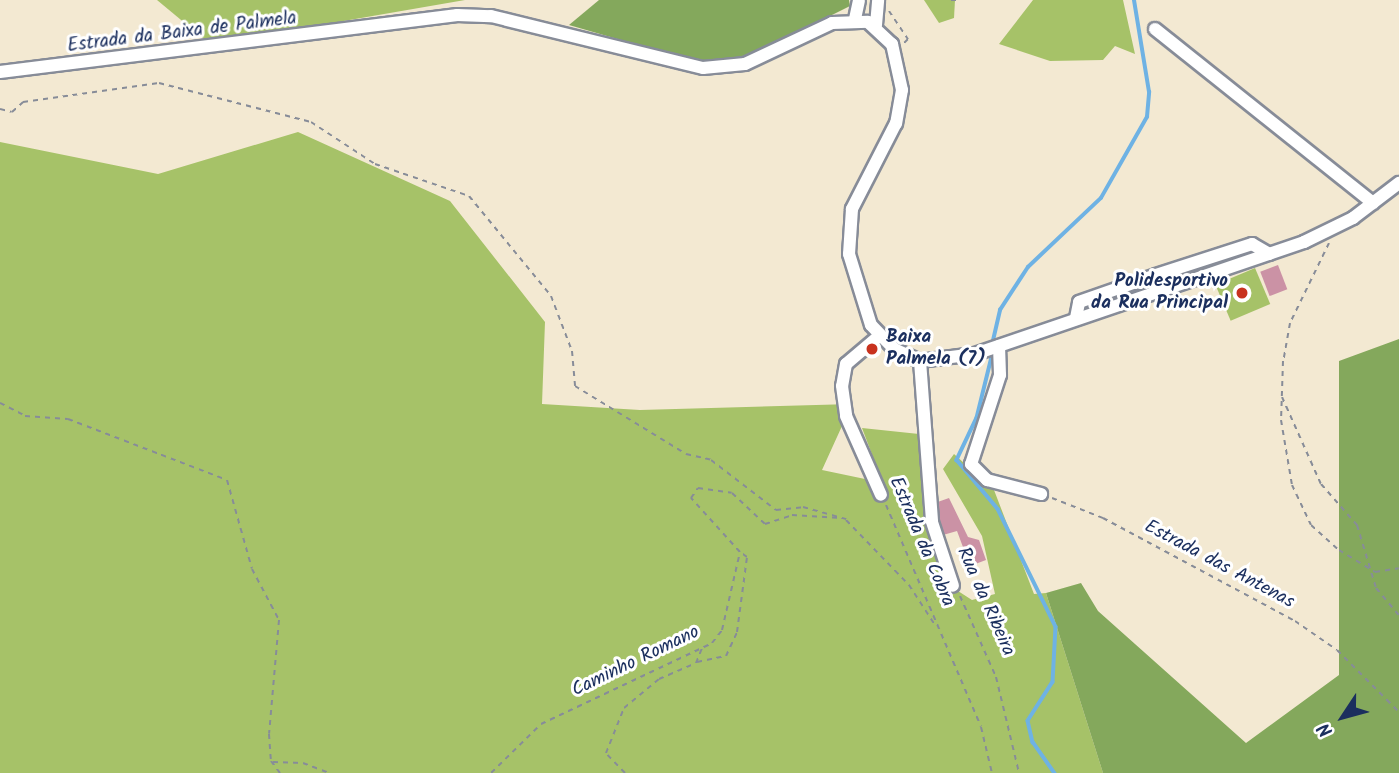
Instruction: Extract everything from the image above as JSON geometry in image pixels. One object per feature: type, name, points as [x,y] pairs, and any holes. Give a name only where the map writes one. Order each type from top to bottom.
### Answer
[{"type":"street","points":[[859,0],[855,19],[876,25],[895,51],[902,90],[896,123],[848,224],[864,309],[878,336],[920,361],[975,354],[1269,254],[1336,228],[1399,183]]},
{"type":"street","points":[[876,25],[882,3]]},
{"type":"street","name":"Estrada da Baixa de Palmela","points":[[0,72],[457,15],[491,16],[703,68],[745,64],[832,23],[855,19]]},
{"type":"street","points":[[1155,29],[1373,203]]},
{"type":"street","name":"Estrada da Cobra","points":[[878,336],[846,364],[842,398],[881,495]]},
{"type":"street","points":[[999,346],[1000,375],[971,464],[987,480],[1041,494]]},
{"type":"street","name":"Rua da Ribeira","points":[[920,361],[932,522],[953,586]]},
{"type":"path","points":[[951,0],[961,0]]},
{"type":"path","points":[[882,3],[908,39],[895,51]]},
{"type":"path","points":[[0,109],[12,112],[23,102],[159,83],[311,122],[375,164],[469,196],[551,296],[572,351],[575,386],[685,454],[711,460],[776,510],[803,507],[846,519],[909,585],[935,625]]},
{"type":"path","points":[[1336,228],[1290,323],[1281,396],[1292,485],[1311,524],[1375,572],[1399,568]]},
{"type":"path","points":[[1281,396],[1321,484],[1357,525],[1375,572],[1376,587],[1399,615]]},
{"type":"path","points":[[0,403],[25,416],[68,419],[227,481],[252,569],[279,620],[271,761],[280,773]]},
{"type":"path","points":[[625,773],[606,753],[624,708],[659,679],[696,663],[726,656],[737,632],[747,557],[691,498],[698,488],[732,492],[765,524],[792,515],[846,519]]},
{"type":"path","name":"Estrada das Antenas","points":[[1041,494],[1103,518],[1296,621],[1337,650],[1399,712]]},
{"type":"path","name":"Estrada da Cobra","points":[[881,495],[985,738],[992,773]]},
{"type":"path","name":"Caminho Romano","points":[[491,773],[541,724],[702,648],[722,630],[740,552]]},
{"type":"path","name":"Rua da Ribeira","points":[[953,586],[973,616],[996,677],[1019,773]]},
{"type":"path","points":[[696,663],[702,648]]},
{"type":"path","points":[[271,761],[329,773]]},
{"type":"green space","points":[[157,0],[465,0],[210,44]]},
{"type":"green space","points":[[599,0],[849,0],[850,6],[740,61],[690,60],[569,25]]},
{"type":"green space","points":[[924,0],[955,0],[954,18],[939,23]]},
{"type":"green space","points":[[1033,0],[1123,0],[1135,54],[1115,46],[1103,60],[1050,61],[999,44]]},
{"type":"green space","points":[[298,132],[450,201],[545,322],[542,404],[640,410],[852,404],[822,470],[865,479],[879,473],[862,428],[919,434],[944,582],[972,600],[995,594],[982,536],[943,469],[954,454],[994,490],[1034,594],[1046,593],[1103,773],[0,773],[0,142],[158,174]]},
{"type":"green space","name":"Polidesportivo da Rua Principal","points":[[1255,268],[1270,304],[1231,321],[1215,285]]},
{"type":"green space","points":[[1399,339],[1399,773],[1103,773],[1046,593],[1081,583],[1098,611],[1246,743],[1339,675],[1339,361]]},
{"type":"building","points":[[1278,265],[1287,289],[1270,296],[1260,272]]},
{"type":"building","points":[[949,498],[968,537],[979,540],[986,560],[970,566],[957,531],[943,535],[932,504]]},
{"type":"waterway","points":[[992,345],[1000,310],[1028,267],[1101,198],[1147,117],[1149,92],[1134,0]]},
{"type":"waterway","points":[[993,353],[977,418],[957,460],[998,509],[1056,627],[1053,682],[1028,721],[1033,742],[1055,773]]},
{"type":"place","name":"Polidesportivo da Rua Principal","points":[[1242,293]]},
{"type":"place","name":"Baixa Palmela (7)","points":[[872,349]]}]
